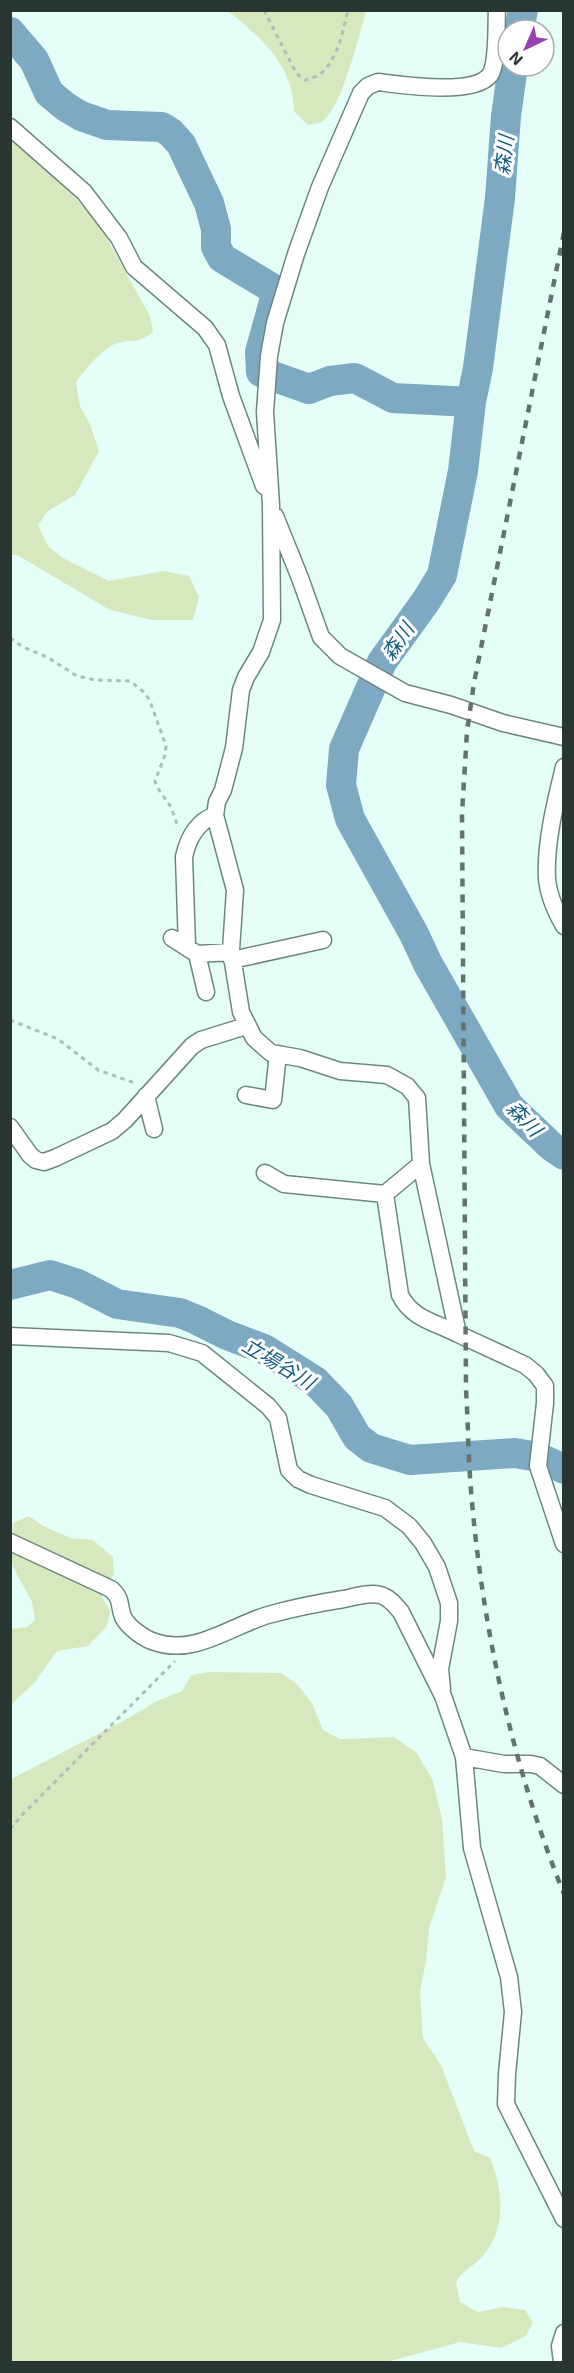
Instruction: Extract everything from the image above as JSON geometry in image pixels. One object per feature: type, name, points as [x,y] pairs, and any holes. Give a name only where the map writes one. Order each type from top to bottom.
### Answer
[{"type":"street","points":[[458,1334],[421,1164],[417,1098],[407,1086],[387,1075],[340,1071],[263,1048],[246,1026],[241,1012],[232,956],[235,890],[215,815],[234,748],[241,690],[261,652],[272,620],[271,505],[266,412],[269,356],[275,323],[296,254],[320,187],[356,104],[368,86],[378,82],[464,88],[481,82],[490,75],[494,66],[497,10]]},
{"type":"street","points":[[10,127],[84,192],[119,238],[135,267],[205,328],[218,345],[231,396],[321,637],[340,656],[419,698],[451,705],[503,723],[564,737]]},
{"type":"street","points":[[564,766],[552,820],[547,878],[551,898],[564,926]]},
{"type":"street","points":[[206,992],[192,951],[184,857],[187,844],[194,832],[205,819],[215,815]]},
{"type":"street","points":[[172,938],[192,951],[232,956],[323,940]]},
{"type":"street","points":[[10,1127],[30,1155],[44,1162],[112,1131],[125,1120],[192,1046],[201,1040],[246,1026]]},
{"type":"street","points":[[246,1095],[273,1100],[278,1054]]},
{"type":"street","points":[[146,1096],[154,1130]]},
{"type":"street","points":[[265,1173],[284,1184],[385,1194],[421,1164]]},
{"type":"street","points":[[385,1194],[400,1295],[406,1306],[415,1315],[525,1365],[536,1374],[544,1386],[545,1402],[538,1466],[562,1535]]},
{"type":"street","points":[[10,1336],[169,1343],[188,1347],[214,1361],[268,1406],[278,1419],[289,1470],[298,1479],[385,1508],[409,1526],[427,1551],[437,1566],[449,1603],[449,1621],[440,1669],[443,1696]]},
{"type":"street","points":[[10,1542],[111,1589],[120,1597],[123,1617],[132,1628],[154,1642],[182,1646],[197,1643],[275,1613],[303,1606],[379,1594],[391,1601],[400,1612],[443,1696],[464,1757],[472,1848],[509,1977],[513,2012],[507,2074],[507,2104],[564,2219]]},
{"type":"street","points":[[464,1757],[504,1764],[540,1766],[564,1785]]},
{"type":"street","points":[[561,2362],[564,2333]]},
{"type":"path","points":[[264,10],[296,73],[305,80],[314,79],[327,69],[341,40],[348,10]]},
{"type":"path","points":[[10,638],[77,676],[95,680],[129,681],[145,693],[166,746],[155,781],[171,807],[181,835],[187,844]]},
{"type":"path","points":[[10,1020],[58,1039],[98,1070],[132,1081],[142,1089],[146,1096]]},
{"type":"path","points":[[10,1829],[174,1662],[182,1646]]},
{"type":"green space","points":[[228,11],[366,11],[344,84],[332,111],[325,119],[308,125],[294,111],[288,79],[281,66],[263,42]]},
{"type":"green space","points":[[10,133],[47,167],[100,226],[150,316],[153,332],[138,340],[113,345],[95,360],[76,382],[80,406],[90,424],[99,451],[75,495],[48,511],[38,525],[48,546],[63,558],[109,581],[163,571],[189,576],[199,597],[193,620],[152,620],[110,610],[17,555],[11,555]]},
{"type":"green space","points":[[29,1516],[43,1526],[71,1538],[93,1540],[113,1557],[114,1574],[102,1597],[110,1611],[107,1626],[88,1646],[57,1651],[35,1682],[11,1705],[11,1629],[27,1627],[35,1620],[32,1602],[11,1563],[13,1523]]},
{"type":"green space","points":[[211,1672],[281,1673],[297,1684],[312,1703],[323,1730],[340,1739],[394,1737],[417,1753],[433,1781],[442,1819],[446,1877],[429,1928],[420,1992],[423,2038],[441,2065],[474,2151],[490,2158],[498,2182],[499,2221],[491,2245],[456,2282],[460,2302],[478,2312],[503,2307],[525,2310],[533,2322],[526,2336],[501,2348],[460,2342],[387,2362],[11,2362],[11,1779],[157,1701],[182,1691],[191,1675]]},
{"type":"waterway","name":"森川","points":[[521,18],[523,10]]},
{"type":"waterway","points":[[10,32],[34,60],[49,93],[66,107],[81,116],[107,125],[162,127],[181,144],[209,203],[216,229],[216,247],[222,258],[277,291],[260,352],[261,372],[309,389],[330,381],[355,378],[393,398],[471,402]]},
{"type":"waterway","name":"森川","points":[[511,78],[500,198],[478,368],[471,402],[463,471],[442,575],[382,662],[344,749],[341,785],[350,819],[414,934],[428,964],[509,1106],[551,1146],[564,1155]]},
{"type":"waterway","name":"立場谷川","points":[[10,1285],[50,1275],[78,1284],[117,1304],[180,1313],[264,1349],[315,1381],[339,1406],[357,1437],[371,1448],[410,1460],[515,1453],[538,1457],[564,1469]]},
{"type":"railway","points":[[564,232],[474,683],[467,731],[462,814],[466,1390],[475,1530],[481,1583],[501,1689],[528,1793],[564,1894]]}]
